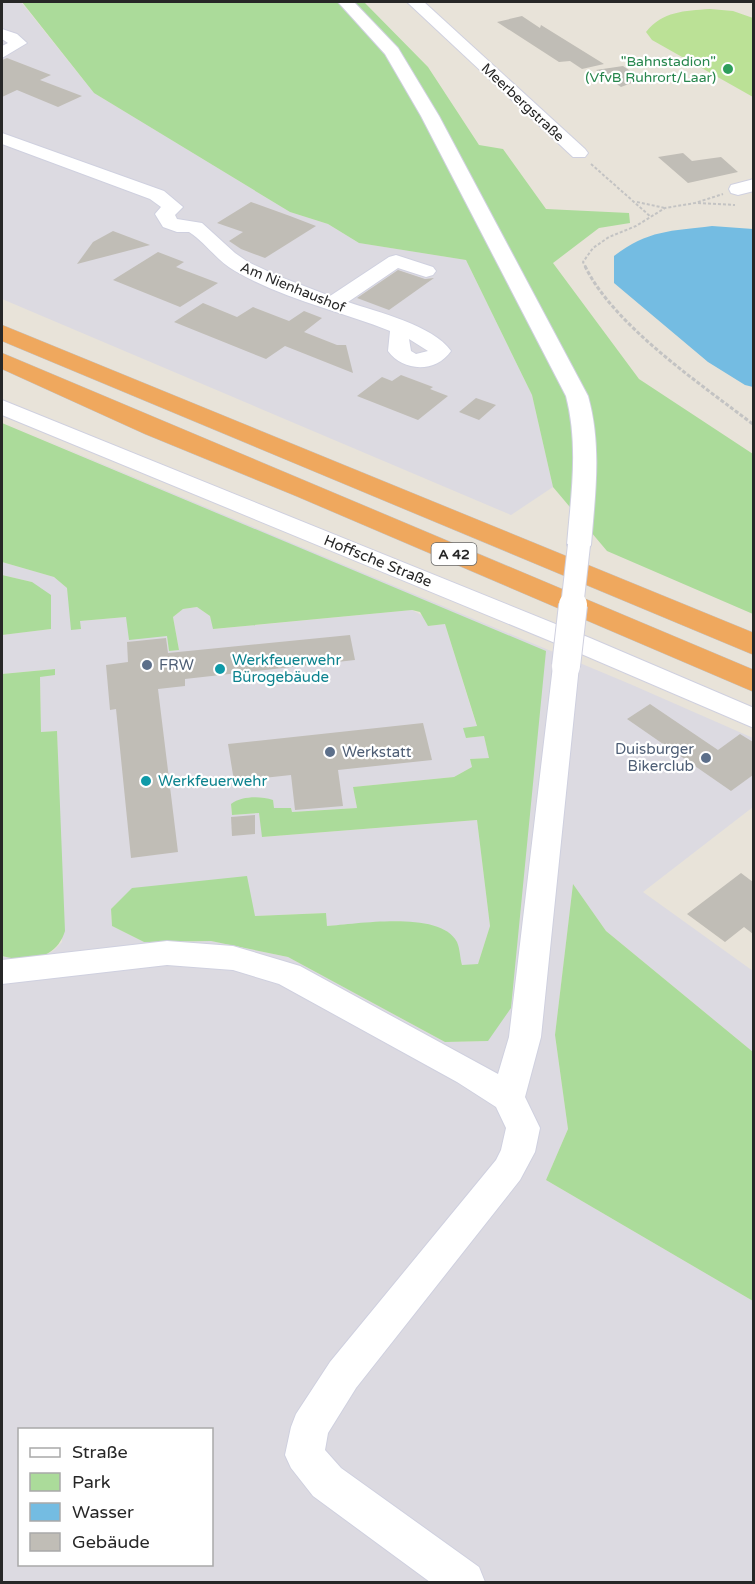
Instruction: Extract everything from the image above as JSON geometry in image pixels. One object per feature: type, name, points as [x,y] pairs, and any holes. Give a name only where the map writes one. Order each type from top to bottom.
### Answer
[{"type":"highway","name":"A 42","points":[[2,332],[753,645]]},
{"type":"highway","name":"A 42","points":[[2,360],[154,428],[306,490],[753,682]]},
{"type":"street","points":[[346,2],[392,51],[430,116],[577,396],[584,415],[586,435],[579,545],[525,1037],[508,1097]]},
{"type":"street","name":"Meerbergstraße","points":[[415,2],[579,153]]},
{"type":"street","points":[[2,34],[19,43],[2,53]]},
{"type":"street","points":[[2,68],[28,56]]},
{"type":"street","name":"Am Nienhaushof","points":[[4,140],[157,195],[173,207],[165,214],[172,225],[195,227],[230,260],[255,274],[401,329]]},
{"type":"street","points":[[331,304],[396,261],[426,271]]},
{"type":"street","name":"Hoffsche Straße","points":[[2,407],[581,644],[753,719]]},
{"type":"street","points":[[2,972],[167,953],[232,958],[289,975],[322,991],[469,1072],[508,1097],[523,1128],[518,1152],[508,1170],[343,1375],[310,1426],[305,1455],[327,1482],[464,1582]]},
{"type":"path","name":"Meerbergstraße","points":[[579,153],[651,217],[665,208]]},
{"type":"path","name":"Meerbergstraße","points":[[633,201],[665,208],[743,193]]},
{"type":"path","points":[[695,203],[743,193]]},
{"type":"path","points":[[651,217],[609,237],[593,248],[583,261],[593,283],[615,310],[681,369],[753,425]]},
{"type":"shaded area","points":[[2,2],[21,2],[94,93],[290,212],[328,224],[359,243],[466,260],[532,395],[553,487],[511,515],[2,299]]},
{"type":"shaded area","points":[[2,422],[630,684],[753,738],[753,807],[643,892],[753,971],[753,1052],[606,931],[573,885],[555,1035],[568,1129],[546,1180],[753,1301],[753,1582],[2,1582],[2,956],[24,960],[38,958],[53,951],[62,942],[57,731],[41,732],[40,677],[54,669],[2,674],[2,635],[51,629],[32,582],[2,575],[2,562],[54,577],[67,588],[80,621],[126,617],[167,636],[169,651],[179,650],[173,617],[183,609],[197,607],[210,616],[214,629],[412,610],[425,617],[428,626],[445,624],[477,727],[466,738],[484,736],[489,758],[470,759],[472,767],[454,777],[353,787],[357,808],[292,812],[291,808],[274,809],[231,804],[232,815],[259,813],[263,837],[477,820],[490,926],[478,964],[462,966],[456,941],[400,921],[327,926],[325,913],[255,916],[133,888],[111,909],[112,926],[144,942],[211,941],[288,957],[445,1042],[488,1041],[545,652]]},
{"type":"green space","points":[[22,2],[364,2],[428,67],[479,145],[503,149],[546,209],[629,213],[630,223],[599,228],[553,263],[639,379],[753,454],[753,614],[607,551],[553,487],[532,395],[466,260],[359,243],[328,224],[290,212],[94,93]]},
{"type":"green space","name":"\"Bahnstadion\" (VfvB Ruhrort/Laar)","points":[[710,9],[733,11],[753,18],[753,97],[652,40],[646,32],[660,20],[675,13]]},
{"type":"green space","points":[[2,423],[546,651],[511,1008],[488,1041],[445,1042],[288,957],[211,941],[144,942],[112,926],[111,909],[132,888],[247,876],[255,916],[326,913],[327,926],[397,921],[417,922],[448,932],[457,942],[462,965],[478,964],[490,926],[477,820],[262,837],[259,813],[232,815],[231,804],[240,799],[257,797],[273,800],[274,808],[291,808],[292,812],[357,808],[353,787],[454,777],[472,767],[470,759],[489,758],[484,736],[466,738],[463,728],[477,726],[445,624],[428,626],[420,612],[412,610],[213,629],[210,616],[197,607],[183,609],[173,617],[179,650],[169,651],[167,636],[129,640],[126,617],[80,621],[81,629],[71,630],[67,588],[54,577],[2,562]]},
{"type":"green space","points":[[2,575],[32,582],[51,595],[51,629],[2,635]]},
{"type":"green space","points":[[55,669],[55,675],[40,677],[41,732],[57,731],[65,931],[61,941],[48,954],[31,959],[12,958],[2,956],[2,674]]},
{"type":"green space","points":[[573,884],[606,931],[753,1052],[753,1301],[546,1180],[568,1129],[555,1035]]},
{"type":"water","points":[[712,226],[753,229],[753,387],[745,385],[708,362],[614,283],[614,256],[626,247],[660,233]]},
{"type":"building","points":[[522,16],[540,28],[541,25],[604,64],[582,69],[570,61],[559,62],[497,22]]},
{"type":"building","points":[[7,58],[51,75],[40,80],[82,96],[58,107],[17,90],[2,97],[2,60]]},
{"type":"building","points":[[623,66],[642,79],[621,87],[596,70]]},
{"type":"building","points":[[683,153],[692,161],[721,157],[738,172],[688,183],[658,157]]},
{"type":"building","points":[[251,202],[316,226],[265,258],[241,249],[229,241],[243,232],[217,223]]},
{"type":"building","points":[[113,231],[150,245],[77,264],[93,242]]},
{"type":"building","points":[[158,252],[184,262],[176,267],[218,283],[180,307],[113,280]]},
{"type":"building","points":[[398,270],[425,279],[434,278],[389,310],[357,298]]},
{"type":"building","points":[[203,303],[237,317],[253,307],[289,321],[304,311],[322,318],[304,332],[337,345],[346,345],[353,373],[285,346],[266,359],[174,322]]},
{"type":"building","points":[[401,375],[433,387],[430,389],[448,396],[418,420],[357,396],[382,377],[392,381]]},
{"type":"building","points":[[476,398],[496,405],[479,420],[459,412]]},
{"type":"building","points":[[350,635],[355,660],[185,679],[185,686],[158,689],[178,852],[131,858],[116,709],[110,710],[106,665],[128,662],[127,642],[166,638],[168,653]]},
{"type":"building","points":[[650,704],[718,750],[740,734],[753,742],[753,775],[731,791],[627,719]]},
{"type":"building","name":"Werkstatt","points":[[423,723],[432,760],[338,770],[343,806],[295,810],[291,775],[234,781],[228,744]]},
{"type":"building","points":[[255,815],[255,834],[232,836],[231,817]]},
{"type":"building","points":[[741,873],[753,882],[753,934],[744,927],[725,942],[687,914]]},
{"type":"place","name":"\"Bahnstadion\" (VfvB Ruhrort/Laar)","points":[[728,69]]},
{"type":"place","name":"FRW","points":[[147,665]]},
{"type":"place","name":"Werkfeuerwehr Bürogebäude","points":[[220,669]]},
{"type":"place","name":"Werkstatt","points":[[330,752]]},
{"type":"place","name":"Duisburger Bikerclub","points":[[706,758]]},
{"type":"place","name":"Werkfeuerwehr","points":[[146,781]]}]
